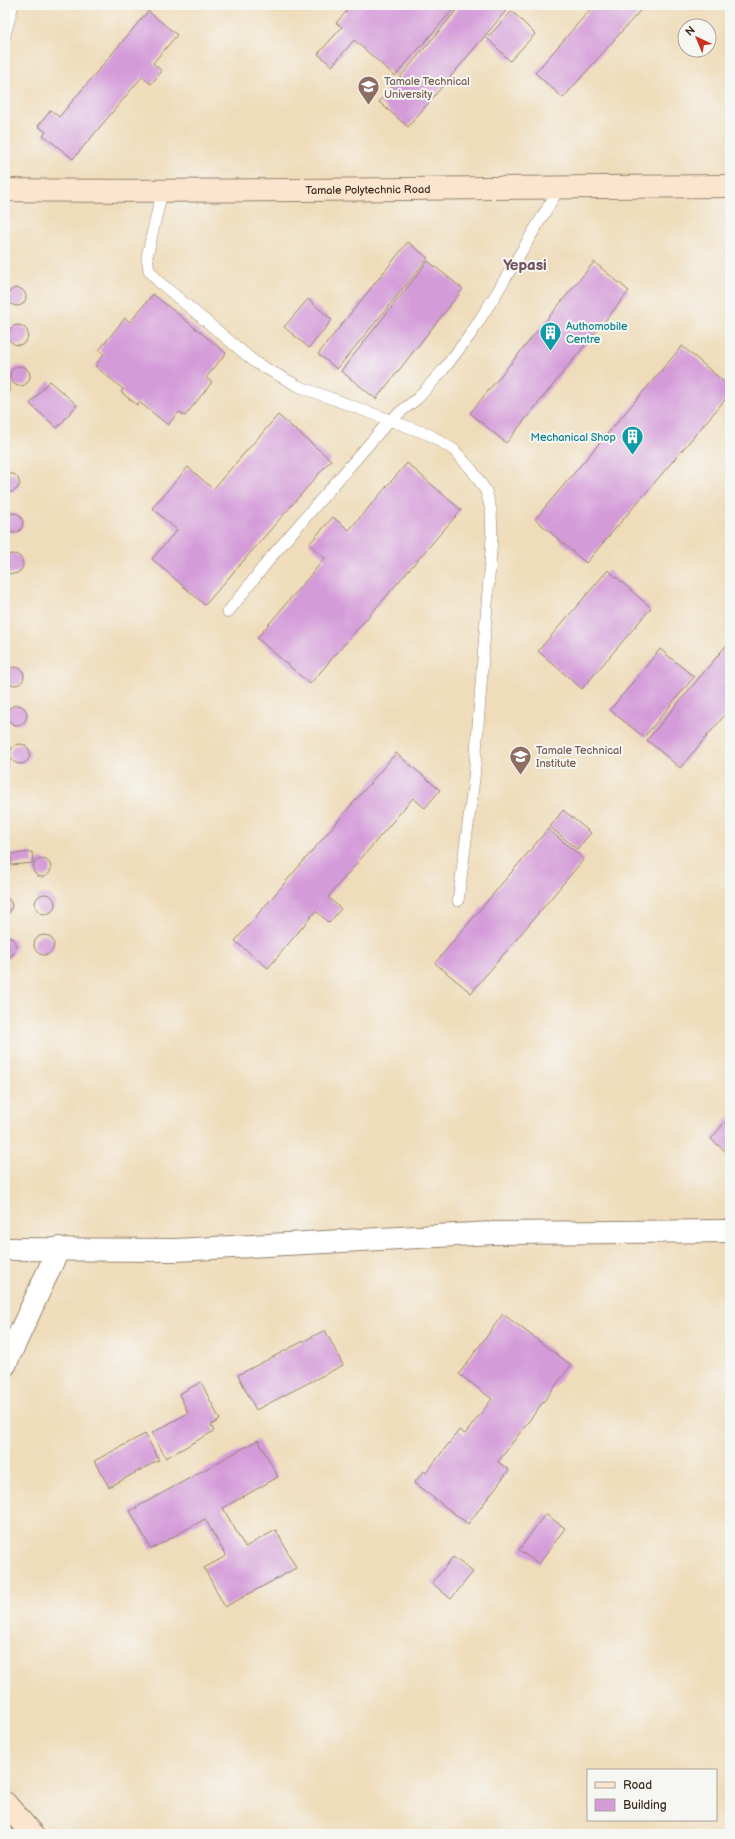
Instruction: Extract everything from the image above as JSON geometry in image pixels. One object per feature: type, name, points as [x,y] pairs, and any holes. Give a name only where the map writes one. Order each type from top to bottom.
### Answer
[{"type":"street","name":"Tamale Polytechnic Road","points":[[5,190],[162,192],[730,186]]},
{"type":"street","points":[[5,1249],[58,1248],[175,1250],[493,1233],[730,1231]]},
{"type":"street","points":[[5,1365],[58,1248]]},
{"type":"street","points":[[5,1803],[32,1834]]},
{"type":"lane","points":[[5,35],[13,5]]},
{"type":"lane","points":[[228,612],[272,556],[389,421],[418,398],[443,370],[470,335],[560,187]]},
{"type":"lane","points":[[162,192],[148,256],[149,270],[158,281],[256,363],[298,386],[430,435],[454,450],[472,470],[486,490],[492,510],[492,537],[474,779],[458,902]]},
{"type":"building","points":[[340,5],[457,5],[395,76],[354,40],[332,66],[318,54],[342,27],[336,23],[347,11]]},
{"type":"building","points":[[461,5],[511,5],[408,127],[379,102]]},
{"type":"building","points":[[594,5],[645,5],[563,98],[535,73]]},
{"type":"building","points":[[148,11],[177,35],[153,63],[162,71],[151,84],[142,77],[73,159],[43,135],[46,132],[38,126],[51,110],[59,117]]},
{"type":"building","points":[[512,11],[535,34],[510,61],[487,38]]},
{"type":"building","points":[[408,242],[428,258],[337,369],[318,354]]},
{"type":"building","points":[[428,261],[463,289],[376,399],[341,371]]},
{"type":"building","name":"Authomobile Centre","points":[[594,262],[629,291],[506,443],[470,413]]},
{"type":"building","points":[[17,288],[23,291],[26,297],[23,303],[17,306],[11,303],[8,297],[11,291]]},
{"type":"building","points":[[153,294],[226,353],[206,378],[212,382],[185,416],[179,412],[168,425],[139,402],[137,405],[121,392],[123,389],[95,366],[104,354],[99,350],[125,318],[130,322]]},
{"type":"building","points":[[308,299],[332,320],[309,348],[284,327]]},
{"type":"building","points":[[18,325],[25,328],[28,335],[25,342],[18,345],[11,342],[8,335],[11,328]]},
{"type":"building","name":"Mechanical Shop","points":[[682,346],[730,387],[730,394],[586,563],[535,519]]},
{"type":"building","points":[[16,366],[24,366],[30,372],[30,380],[24,386],[16,386],[10,380],[10,372]]},
{"type":"building","points":[[5,381],[9,381],[9,393],[5,393]]},
{"type":"building","points":[[49,381],[77,405],[57,428],[30,404]]},
{"type":"building","points":[[278,415],[331,460],[205,605],[152,559],[177,530],[152,508],[188,467],[213,489]]},
{"type":"building","points":[[407,463],[461,510],[310,684],[257,638],[325,558],[309,544],[333,517],[349,530]]},
{"type":"building","points":[[8,474],[14,474],[18,478],[20,484],[17,489],[12,492],[5,491],[5,476]]},
{"type":"building","points":[[13,513],[20,516],[23,523],[20,530],[13,533],[6,530],[3,523],[6,516]]},
{"type":"building","points":[[13,554],[20,557],[23,564],[20,571],[13,574],[6,571],[3,564],[6,557]]},
{"type":"building","points":[[608,570],[651,608],[582,689],[538,651]]},
{"type":"building","points":[[730,641],[730,709],[680,768],[647,740]]},
{"type":"building","points":[[660,649],[694,677],[644,737],[610,710]]},
{"type":"building","points":[[15,667],[19,668],[23,672],[23,680],[19,684],[15,685],[11,684],[7,680],[6,676],[7,672],[11,668]]},
{"type":"building","points":[[17,705],[24,708],[27,715],[24,722],[17,725],[10,722],[7,715],[10,708]]},
{"type":"building","points":[[16,744],[24,744],[30,750],[30,758],[24,764],[16,764],[10,758],[10,750]]},
{"type":"building","points":[[396,753],[440,790],[425,808],[413,798],[328,897],[341,909],[329,923],[316,911],[268,968],[235,941]]},
{"type":"building","points":[[5,757],[8,757],[8,769],[5,769]]},
{"type":"building","points":[[563,810],[591,833],[577,849],[550,827]]},
{"type":"building","points":[[548,829],[584,859],[471,993],[435,963]]},
{"type":"building","points":[[32,852],[33,863],[11,865],[11,854]]},
{"type":"building","points":[[42,859],[46,860],[50,864],[50,872],[46,876],[42,877],[38,876],[34,872],[33,868],[34,864],[38,860]]},
{"type":"building","points":[[5,860],[9,864],[9,871],[5,878]]},
{"type":"building","points":[[45,894],[52,897],[55,904],[52,911],[45,914],[38,911],[35,904],[38,897]]},
{"type":"building","points":[[5,897],[9,899],[12,905],[10,912],[5,915]]},
{"type":"building","points":[[40,935],[48,935],[54,941],[54,949],[48,955],[40,955],[34,949],[34,941]]},
{"type":"building","points":[[8,936],[14,940],[16,946],[14,953],[9,958],[5,958],[5,937]]},
{"type":"building","points":[[730,1116],[730,1155],[711,1139]]},
{"type":"building","points":[[503,1314],[571,1365],[498,1462],[509,1470],[468,1524],[414,1483],[424,1471],[426,1473],[459,1430],[465,1434],[492,1399],[459,1374]]},
{"type":"building","points":[[325,1330],[343,1365],[256,1410],[238,1375]]},
{"type":"building","points":[[201,1382],[220,1420],[211,1425],[214,1431],[166,1458],[152,1433],[188,1413],[179,1394]]},
{"type":"building","points":[[145,1434],[159,1460],[109,1487],[94,1461]]},
{"type":"building","points":[[258,1440],[278,1477],[223,1508],[245,1547],[276,1530],[296,1568],[225,1607],[204,1568],[226,1556],[205,1519],[151,1549],[130,1511]]},
{"type":"building","points":[[545,1514],[565,1528],[539,1564],[519,1550]]},
{"type":"building","points":[[453,1557],[473,1572],[451,1599],[432,1583]]},
{"type":"place","name":"Tamale Technical University","points":[[368,106]]},
{"type":"place","name":"Authomobile Centre","points":[[550,352]]},
{"type":"place","name":"Mechanical Shop","points":[[632,456]]},
{"type":"place","name":"Tamale Technical Institute","points":[[521,776]]},
{"type":"district","name":"Yepasi","points":[[525,265]]}]
